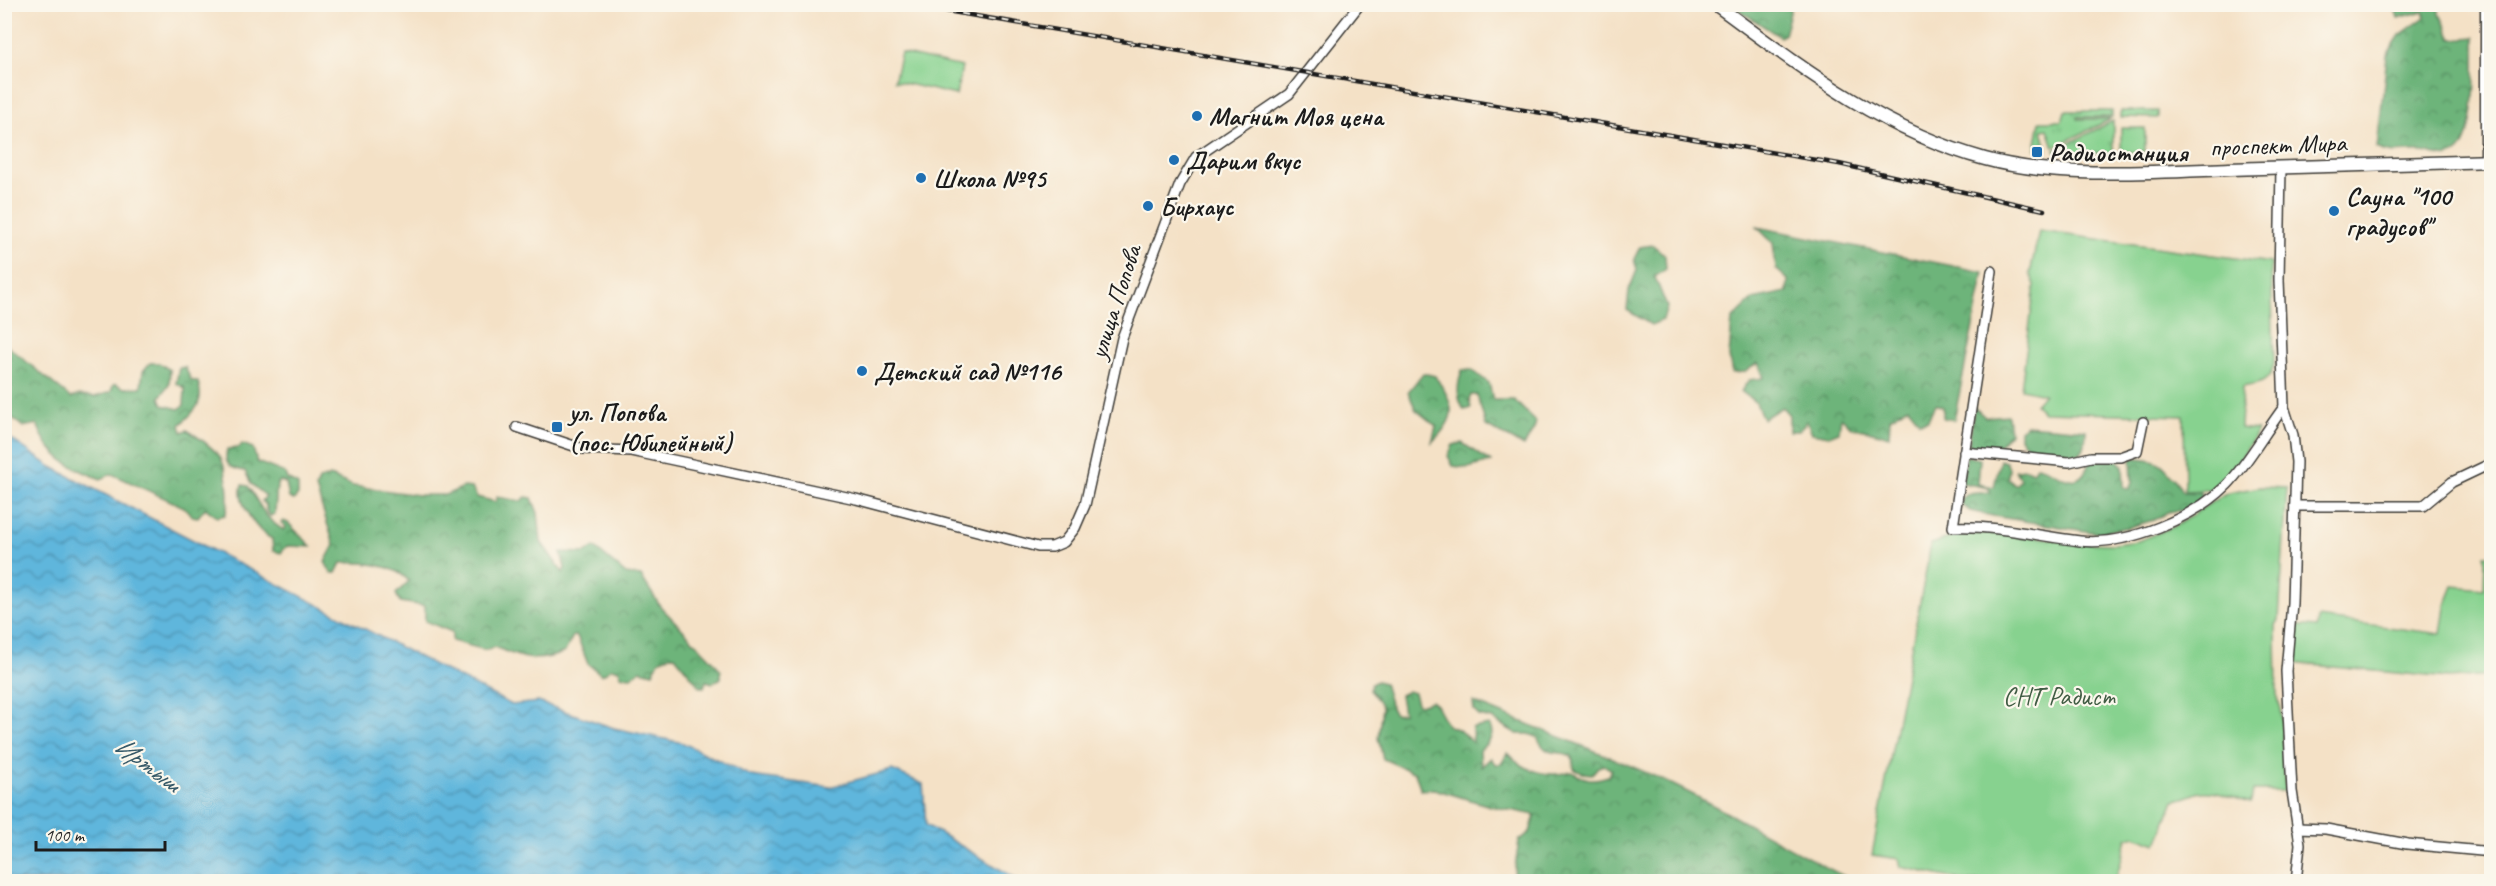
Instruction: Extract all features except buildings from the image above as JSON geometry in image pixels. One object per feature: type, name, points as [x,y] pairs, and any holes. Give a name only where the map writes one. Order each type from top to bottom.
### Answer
[{"type":"street","name":"улица Попова","points":[[517,427],[583,449],[632,451],[856,499],[1022,544],[1052,547],[1064,542],[1075,528],[1085,505],[1122,339],[1180,184],[1196,157],[1288,94],[1360,4]]},
{"type":"street","name":"проспект Мира","points":[[1715,4],[1770,46],[1859,105],[1912,133],[1986,160],[2048,168],[2116,172],[2489,161]]},
{"type":"street","points":[[2487,4],[2489,161]]},
{"type":"street","points":[[2281,167],[2278,280],[2284,407],[2294,444],[2295,506],[2286,671],[2292,791],[2300,844],[2296,882]]},
{"type":"street","points":[[1992,271],[1953,527],[1998,528],[2082,541],[2113,542],[2181,517],[2211,498],[2228,484],[2284,407]]},
{"type":"street","points":[[1964,452],[2069,462],[2091,457],[2120,457],[2137,451],[2143,422]]},
{"type":"street","points":[[2295,506],[2423,506],[2452,482],[2492,463]]},
{"type":"street","points":[[2297,828],[2326,829],[2407,844],[2492,852]]},
{"type":"green space","points":[[1792,4],[1784,35],[1780,37],[1731,5]]},
{"type":"green space","points":[[2394,5],[2440,5],[2440,14],[2452,39],[2475,37],[2472,117],[2464,146],[2453,155],[2394,153],[2377,148],[2387,55],[2400,35],[2425,17],[2423,11],[2398,18]]},
{"type":"green space","points":[[901,53],[962,67],[956,95],[894,81]]},
{"type":"green space","points":[[2065,111],[2112,111],[2112,117],[2077,117],[2077,119],[2111,119],[2054,147],[2048,129],[2042,130],[2047,149],[2035,149],[2040,121],[2062,121]]},
{"type":"green space","points":[[2121,111],[2158,111],[2158,118],[2121,117]]},
{"type":"green space","points":[[2113,121],[2113,153],[2056,152],[2055,150]]},
{"type":"green space","points":[[2121,128],[2145,128],[2145,152],[2121,152]]},
{"type":"green space","points":[[1757,227],[1984,272],[1954,420],[1943,418],[1943,407],[1935,404],[1928,420],[1920,422],[1908,407],[1890,418],[1889,436],[1851,427],[1841,417],[1839,432],[1829,436],[1812,433],[1807,421],[1799,431],[1789,431],[1789,415],[1782,407],[1763,419],[1756,403],[1741,391],[1749,380],[1764,378],[1758,363],[1745,372],[1732,373],[1729,357],[1732,319],[1753,299],[1787,292],[1788,280],[1776,269],[1773,243]]},
{"type":"green space","points":[[2039,231],[2271,263],[2274,364],[2269,376],[2262,382],[2242,387],[2240,428],[2257,430],[2243,455],[2211,490],[2185,491],[2184,416],[2043,412],[2035,405],[2044,394],[2021,389],[2035,285],[2030,274]]},
{"type":"green space","points":[[1653,245],[1665,255],[1666,269],[1655,277],[1667,307],[1663,320],[1651,325],[1627,310],[1629,290],[1637,270],[1634,259],[1640,247]]},
{"type":"green space","points":[[5,344],[71,398],[79,395],[95,397],[111,392],[113,385],[116,384],[124,388],[141,387],[143,371],[150,363],[159,363],[170,370],[169,385],[160,397],[163,405],[179,409],[184,405],[185,388],[176,383],[179,368],[185,367],[191,380],[198,382],[200,396],[194,411],[180,425],[182,432],[187,430],[195,435],[215,451],[221,459],[228,493],[225,515],[217,517],[205,508],[198,517],[192,516],[184,507],[112,474],[101,479],[79,470],[54,453],[37,424],[23,427],[5,412]]},
{"type":"green space","points":[[1462,370],[1471,370],[1489,383],[1493,400],[1514,400],[1536,422],[1524,446],[1486,426],[1477,395],[1471,395],[1469,400],[1471,408],[1464,410],[1458,391]]},
{"type":"green space","points":[[1423,373],[1435,376],[1447,395],[1451,410],[1447,425],[1432,442],[1436,426],[1416,410],[1408,392]]},
{"type":"green space","points":[[1974,407],[1985,417],[2008,415],[2010,433],[1995,450],[1968,449]]},
{"type":"green space","points":[[2027,425],[2086,430],[2083,450],[2073,456],[2031,449],[2020,438],[2020,430]]},
{"type":"green space","points":[[1462,443],[1491,462],[1468,468],[1453,466],[1448,456],[1453,445]]},
{"type":"green space","points":[[242,444],[253,448],[257,462],[285,473],[287,479],[298,485],[298,495],[294,500],[289,498],[286,483],[280,481],[277,484],[275,514],[270,516],[262,501],[266,496],[251,484],[245,471],[232,467],[227,462],[227,449],[238,448]]},
{"type":"green space","points":[[1966,456],[1980,459],[1978,484],[1994,487],[2000,460],[2006,462],[2009,468],[2008,478],[2016,485],[2020,480],[2015,470],[2027,469],[2032,472],[2036,466],[2073,480],[2085,472],[2090,460],[2117,460],[2123,466],[2124,488],[2129,489],[2132,482],[2131,458],[2143,458],[2158,462],[2168,470],[2184,492],[2200,492],[2203,495],[2187,510],[2168,512],[2154,520],[2097,533],[1993,516],[1970,511],[1961,504],[1962,498],[1968,494],[1990,492],[1989,488],[1962,483]]},
{"type":"green space","points":[[330,476],[353,486],[419,495],[445,495],[464,487],[472,488],[477,497],[496,502],[497,497],[521,501],[526,497],[532,498],[538,513],[541,542],[563,573],[565,568],[561,552],[585,553],[594,547],[626,574],[641,576],[660,606],[715,663],[721,671],[721,678],[713,683],[706,681],[704,687],[700,687],[675,656],[661,660],[653,673],[641,670],[631,677],[621,676],[619,670],[612,668],[602,675],[588,664],[577,636],[573,636],[565,652],[538,659],[513,655],[495,647],[485,650],[452,641],[452,632],[425,621],[425,606],[400,602],[396,594],[409,581],[403,575],[386,568],[358,563],[341,563],[336,573],[331,573],[325,562],[334,545],[316,488],[319,480]]},
{"type":"green space","points":[[242,485],[248,486],[263,511],[277,526],[284,530],[286,527],[281,523],[283,521],[288,523],[312,547],[287,546],[281,553],[273,551],[272,539],[260,530],[245,508],[242,500]]},
{"type":"green space","name":"СНТ Радист","points":[[2260,487],[2287,488],[2279,620],[2276,625],[2277,698],[2281,710],[2285,791],[2253,791],[2251,803],[2210,792],[2197,793],[2174,800],[2157,844],[2135,836],[2127,839],[2117,875],[2119,881],[1966,881],[1901,867],[1899,859],[1872,855],[1931,544],[1958,535],[1997,532],[2084,543],[2114,544],[2138,541],[2177,525],[2224,494]]},
{"type":"green space","points":[[2485,555],[2491,555],[2491,675],[2449,678],[2291,663],[2293,625],[2317,627],[2318,618],[2441,634],[2445,606],[2453,586],[2484,589]]},
{"type":"green space","points":[[1377,681],[1384,683],[1395,714],[1403,713],[1400,695],[1408,691],[1414,693],[1420,705],[1431,701],[1436,705],[1447,725],[1459,730],[1473,743],[1472,728],[1489,725],[1492,736],[1480,750],[1481,767],[1491,758],[1495,764],[1501,764],[1508,753],[1522,765],[1537,772],[1554,774],[1572,772],[1581,777],[1598,779],[1608,776],[1612,770],[1604,765],[1598,767],[1592,774],[1582,773],[1574,769],[1572,756],[1549,751],[1537,737],[1517,734],[1492,719],[1479,716],[1474,711],[1473,702],[1663,780],[1852,880],[1513,881],[1519,841],[1530,832],[1535,815],[1490,806],[1434,789],[1421,790],[1415,773],[1383,759],[1378,738],[1382,707],[1370,689],[1371,684]]},
{"type":"water","name":"Иртыш","points":[[4,434],[50,466],[512,705],[538,702],[614,728],[683,743],[751,776],[830,787],[892,770],[923,784],[926,825],[1020,881],[5,881]]},
{"type":"railway","points":[[906,4],[1839,164],[2044,210]]},
{"type":"place","name":"Магнит Моя цена","points":[[1197,116]]},
{"type":"place","name":"Радиостанция","points":[[2037,152]]},
{"type":"place","name":"Дарим вкус","points":[[1174,160]]},
{"type":"place","name":"Школа №95","points":[[921,178]]},
{"type":"place","name":"Бирхаус","points":[[1148,206]]},
{"type":"place","name":"Сауна \"100 градусов\"","points":[[2334,211]]},
{"type":"place","name":"Детский сад №116","points":[[862,371]]},
{"type":"place","name":"ул. Попова (пос. Юбилейный)","points":[[557,427]]}]
